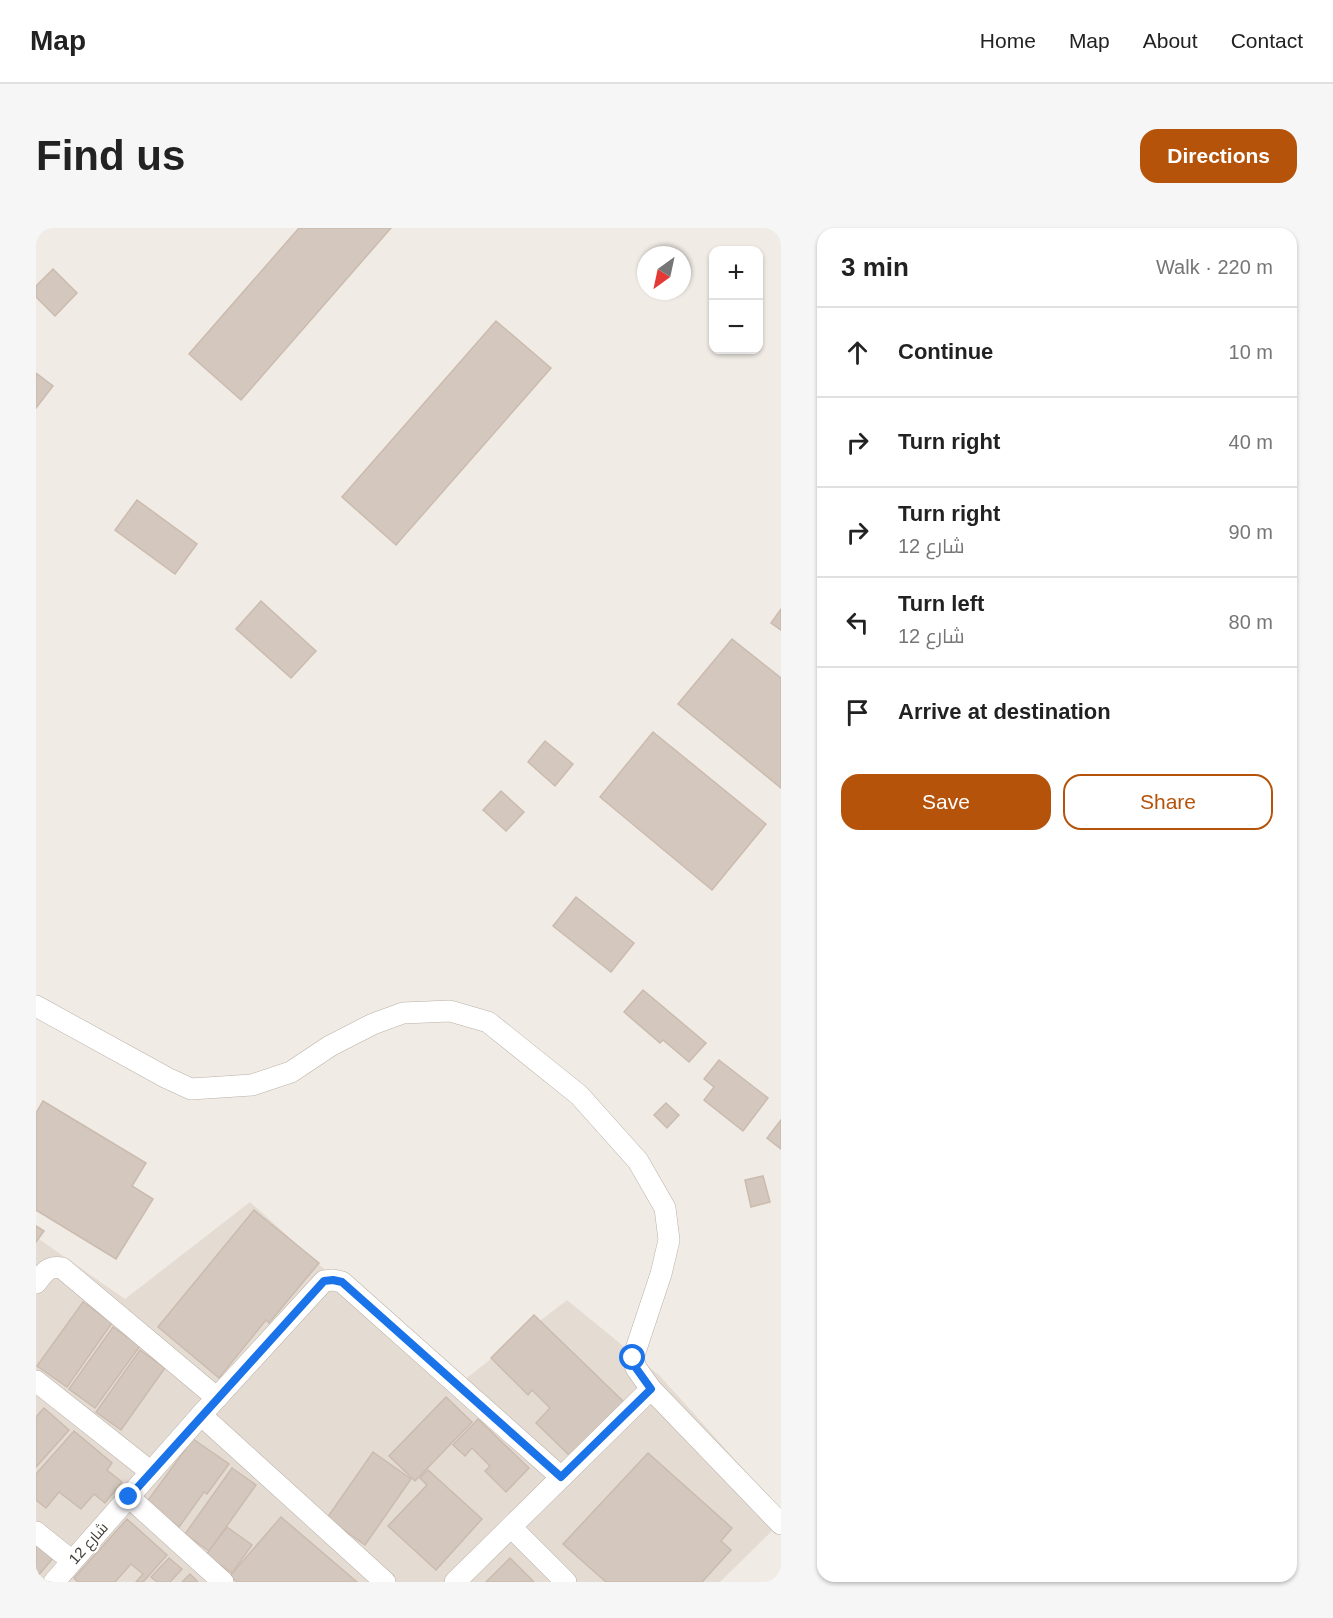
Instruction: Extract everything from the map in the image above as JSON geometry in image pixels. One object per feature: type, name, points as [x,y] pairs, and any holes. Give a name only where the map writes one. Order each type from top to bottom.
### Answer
[{"type":"street","points":[[36,1006],[191,1089],[252,1085],[291,1072],[338,1041],[372,1024],[402,1013],[450,1011],[488,1022],[579,1095],[638,1161],[665,1208],[669,1240],[661,1274],[633,1358],[636,1368],[651,1389],[781,1524]]},
{"type":"street","points":[[36,1283],[46,1270],[54,1267],[62,1268],[217,1398]]},
{"type":"street","name":"شارع 12","points":[[54,1582],[201,1415],[324,1281],[342,1282],[561,1477]]},
{"type":"street","points":[[36,1381],[151,1472]]},
{"type":"street","points":[[455,1582],[651,1389]]},
{"type":"street","points":[[201,1415],[385,1582]]},
{"type":"street","points":[[129,1497],[224,1582]]},
{"type":"street","points":[[511,1527],[566,1582]]},
{"type":"street","points":[[36,1532],[72,1561]]},
{"type":"shaded area","points":[[250,1202],[455,1387],[567,1300],[660,1376],[781,1511],[781,1522],[720,1582],[36,1582],[36,1237],[125,1299]]},
{"type":"building","points":[[299,228],[391,228],[241,400],[189,354]]},
{"type":"building","points":[[53,269],[77,293],[55,316],[36,297],[36,286]]},
{"type":"building","points":[[496,321],[551,368],[396,545],[342,497]]},
{"type":"building","points":[[36,373],[53,386],[36,408]]},
{"type":"building","points":[[137,500],[197,544],[175,574],[115,530]]},
{"type":"building","points":[[261,601],[316,651],[291,678],[236,629]]},
{"type":"building","points":[[781,609],[781,630],[771,623]]},
{"type":"building","points":[[732,639],[781,678],[781,788],[678,704]]},
{"type":"building","points":[[653,732],[766,824],[712,890],[600,797]]},
{"type":"building","points":[[545,741],[573,764],[555,786],[528,762]]},
{"type":"building","points":[[501,791],[524,812],[506,831],[483,810]]},
{"type":"building","points":[[576,897],[634,943],[611,972],[553,926]]},
{"type":"building","points":[[643,990],[706,1043],[689,1062],[663,1040],[660,1043],[624,1012]]},
{"type":"building","points":[[719,1060],[768,1098],[743,1131],[704,1100],[714,1087],[704,1079]]},
{"type":"building","points":[[43,1101],[146,1163],[132,1186],[153,1199],[116,1259],[36,1210],[36,1113]]},
{"type":"building","points":[[666,1103],[679,1115],[667,1128],[654,1115]]},
{"type":"building","points":[[781,1120],[781,1149],[767,1138]]},
{"type":"building","points":[[763,1176],[770,1202],[751,1207],[745,1180]]},
{"type":"building","points":[[254,1210],[319,1263],[269,1323],[266,1320],[219,1378],[158,1327]]},
{"type":"building","points":[[36,1226],[44,1231],[36,1242]]},
{"type":"building","points":[[83,1302],[112,1323],[67,1387],[37,1366]]},
{"type":"building","points":[[534,1315],[626,1404],[572,1458],[536,1423],[550,1408],[532,1390],[528,1395],[491,1358]]},
{"type":"building","points":[[113,1327],[140,1346],[95,1408],[69,1389]]},
{"type":"building","points":[[140,1350],[165,1368],[121,1430],[96,1412]]},
{"type":"building","points":[[446,1397],[472,1422],[415,1481],[389,1456]]},
{"type":"building","points":[[44,1408],[69,1430],[36,1467],[36,1417]]},
{"type":"building","points":[[478,1419],[529,1468],[506,1492],[485,1471],[490,1466],[472,1448],[465,1456],[453,1445]]},
{"type":"building","points":[[74,1431],[112,1463],[107,1470],[122,1482],[105,1503],[94,1494],[81,1509],[59,1492],[46,1508],[36,1500],[36,1474]]},
{"type":"building","points":[[193,1439],[229,1464],[207,1494],[204,1492],[179,1527],[146,1503]]},
{"type":"building","points":[[373,1452],[411,1479],[365,1545],[327,1518]]},
{"type":"building","points":[[648,1453],[732,1528],[721,1541],[731,1550],[702,1582],[606,1582],[563,1544]]},
{"type":"building","points":[[232,1468],[256,1485],[209,1551],[185,1534]]},
{"type":"building","points":[[428,1470],[482,1519],[436,1570],[388,1526],[427,1485],[420,1478]]},
{"type":"building","points":[[281,1517],[357,1582],[237,1582],[230,1576]]},
{"type":"building","points":[[127,1519],[167,1555],[143,1582],[136,1582],[143,1574],[131,1564],[115,1582],[78,1582],[74,1578]]},
{"type":"building","points":[[227,1527],[252,1545],[232,1573],[206,1555]]},
{"type":"building","points":[[36,1542],[54,1557],[36,1578]]},
{"type":"building","points":[[169,1558],[182,1569],[170,1582],[157,1582],[151,1577]]},
{"type":"building","points":[[510,1558],[534,1582],[486,1582]]},
{"type":"building","points":[[190,1574],[198,1582],[182,1582]]},
{"type":"route","points":[[129,1497],[324,1281],[342,1282],[561,1477],[651,1389],[636,1368],[633,1358]]}]
